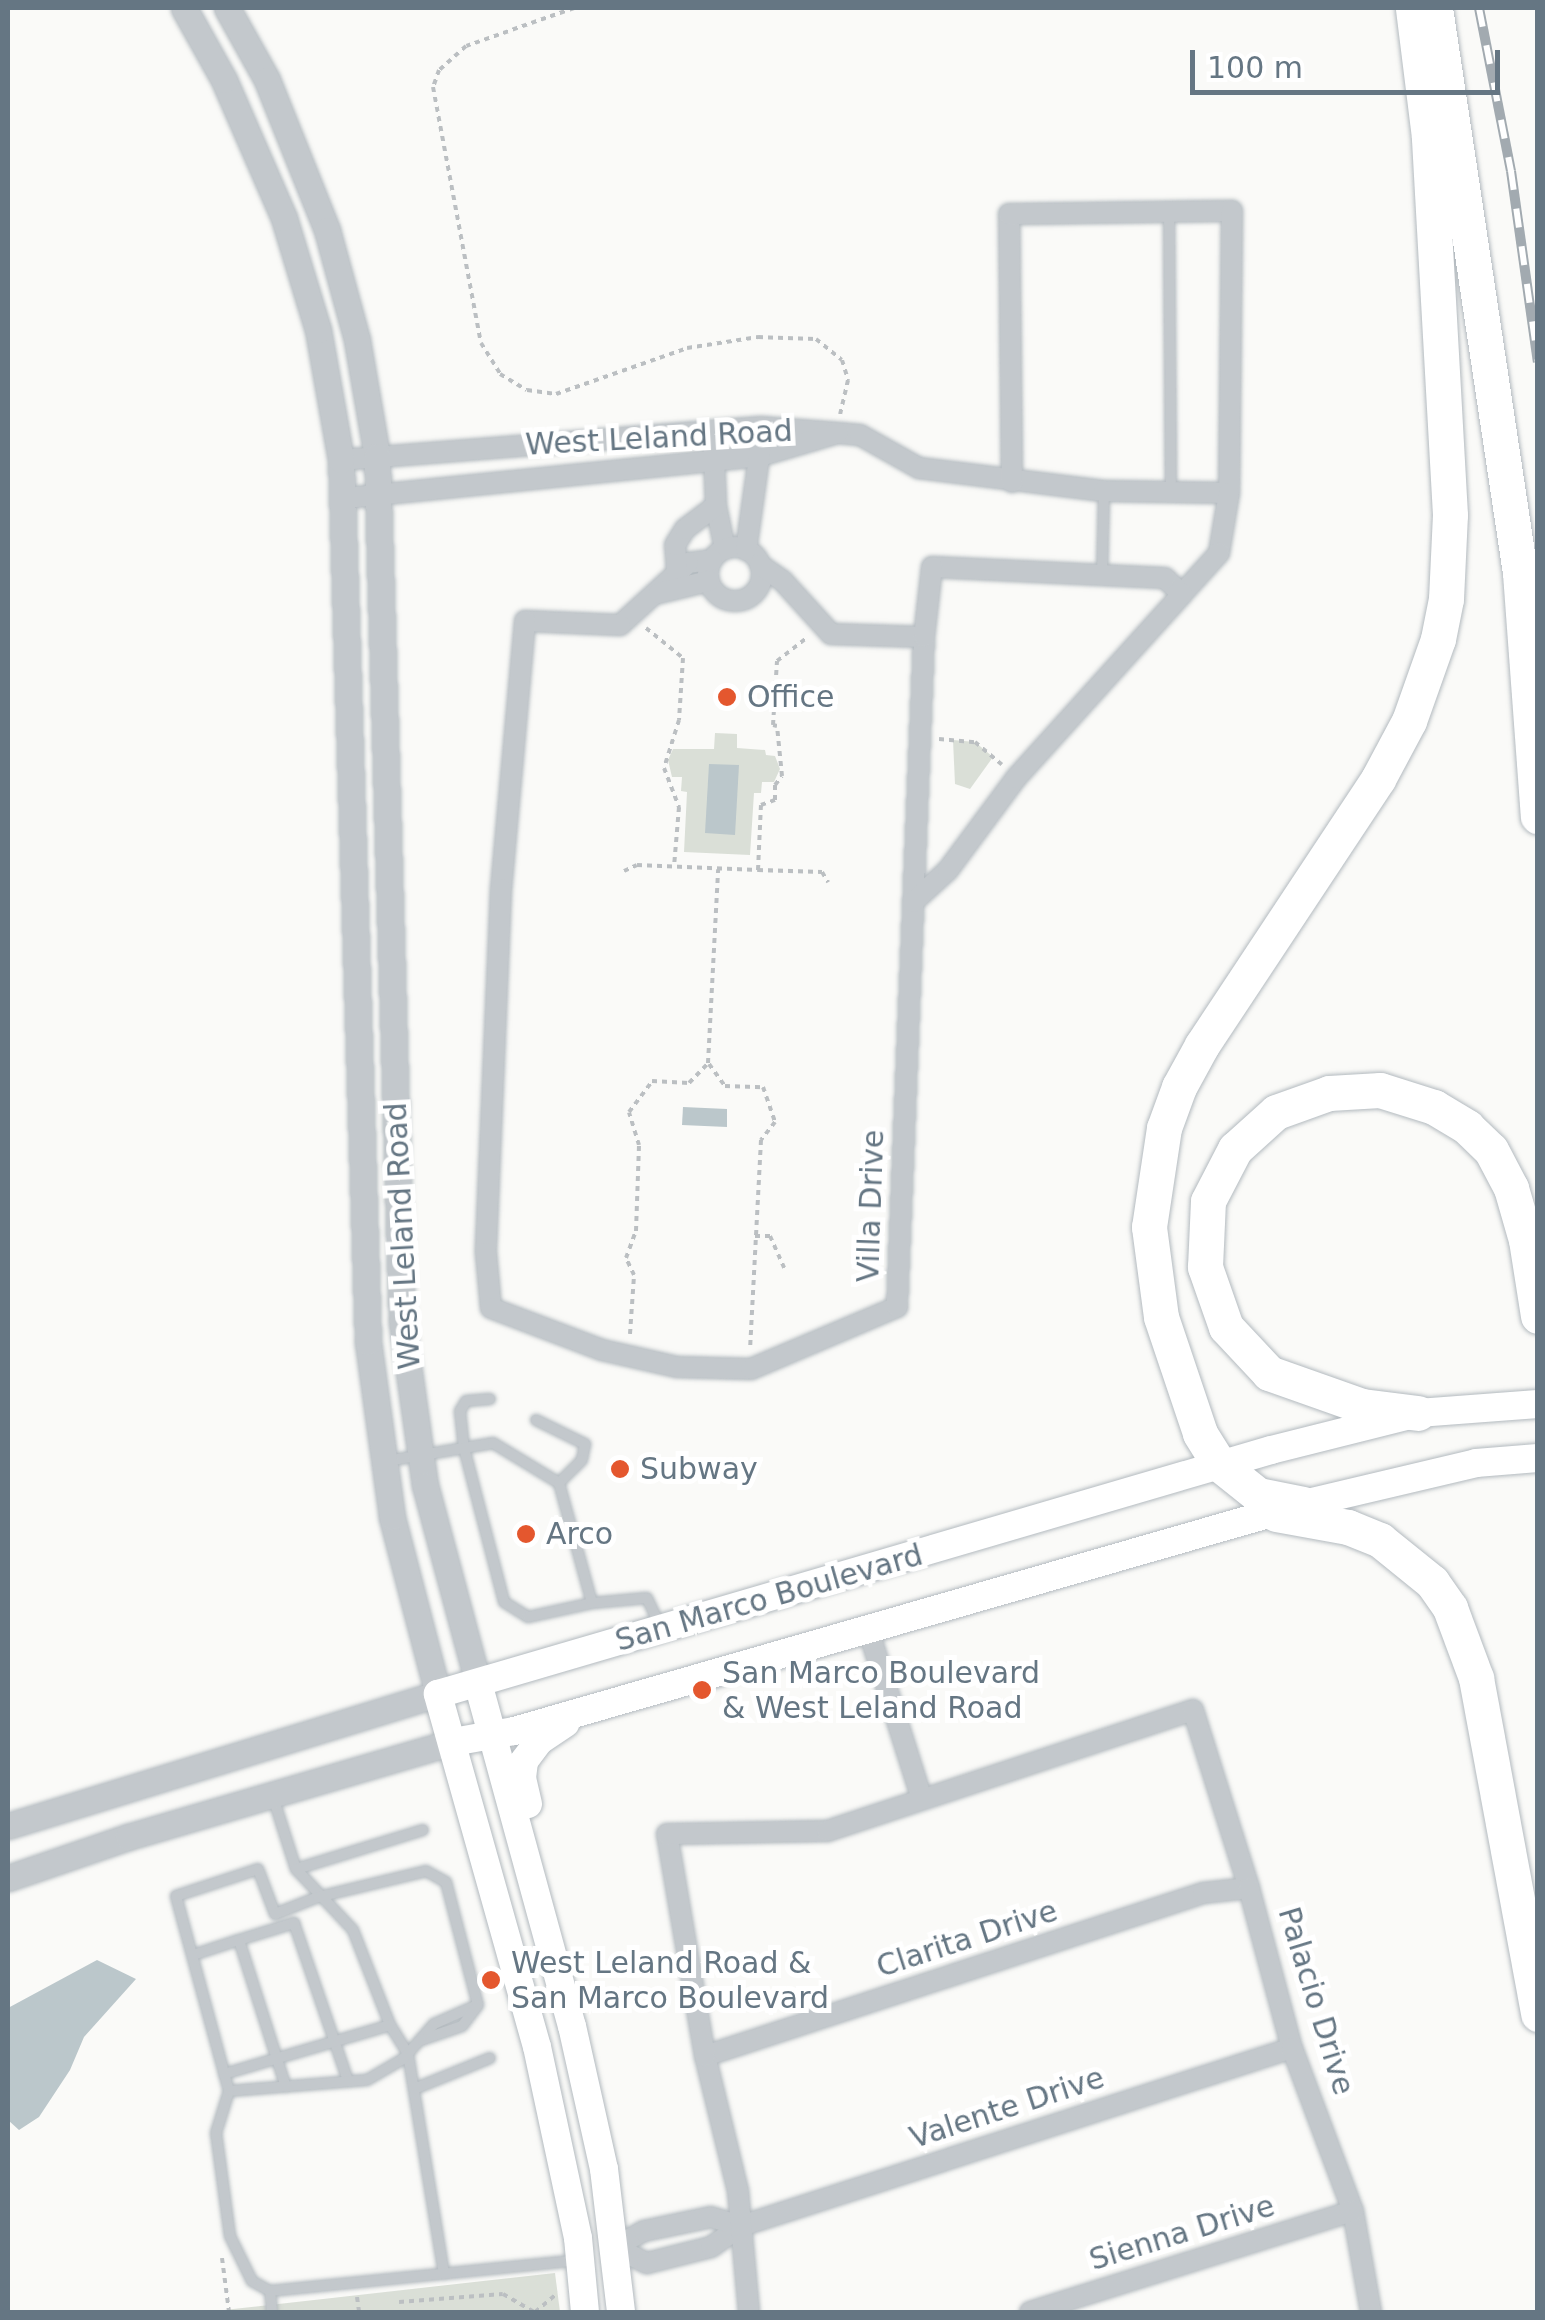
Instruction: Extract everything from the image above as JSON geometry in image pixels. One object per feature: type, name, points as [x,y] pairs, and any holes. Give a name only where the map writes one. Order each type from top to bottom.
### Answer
[{"type":"highway","points":[[1413,8],[1428,137],[1449,495],[1446,599],[1425,682],[1409,721],[1378,779],[1202,1045],[1164,1128],[1151,1210],[1152,1272],[1180,1375],[1200,1432],[1219,1464],[1258,1495],[1380,1540],[1432,1582],[1450,1608],[1476,1678],[1538,2014]]},
{"type":"highway","points":[[1435,8],[1520,572],[1538,816]]},
{"type":"highway","points":[[1418,1412],[1362,1406],[1269,1373],[1226,1326],[1205,1267],[1208,1200],[1235,1149],[1276,1112],[1329,1093],[1380,1090],[1434,1106],[1467,1127],[1490,1150],[1511,1188],[1526,1240],[1538,1316]]},
{"type":"main road","name":"San Marco Boulevard","points":[[438,1694],[1219,1464],[1418,1412],[1538,1404]]},
{"type":"main road","name":"San Marco Boulevard","points":[[453,1742],[591,1708],[1289,1509],[1476,1463],[1538,1458]]},
{"type":"main road","name":"West Leland Road","points":[[478,1683],[572,2026],[604,2169],[621,2312]]},
{"type":"main road","name":"West Leland Road","points":[[438,1694],[538,2047],[581,2260],[585,2312]]},
{"type":"main road","points":[[572,2026],[561,1926],[521,1770],[539,1741],[591,1708]]},
{"type":"main road","points":[[538,2047],[562,2074],[590,2218],[599,2240],[615,2247]]},
{"type":"main road","points":[[581,2260],[599,2277],[607,2312]]},
{"type":"street","name":"West Leland Road","points":[[184,8],[224,80],[284,218],[318,330],[341,460],[368,1342],[382,1462],[438,1694]]},
{"type":"street","name":"West Leland Road","points":[[227,8],[266,80],[328,230],[357,340],[376,456],[402,1322],[420,1455],[440,1552],[478,1683]]},
{"type":"street","points":[[913,902],[948,870],[1016,778],[1219,552],[1228,492],[1232,212],[1009,214],[1012,482]]},
{"type":"street","name":"West Leland Road","points":[[341,460],[761,427],[838,433]]},
{"type":"street","points":[[730,561],[760,456],[761,427]]},
{"type":"street","points":[[712,431],[716,506],[730,561]]},
{"type":"street","name":"West Leland Road","points":[[344,498],[760,456],[838,433]]},
{"type":"street","points":[[838,433],[860,435],[919,468],[1104,491],[1228,492]]},
{"type":"street","points":[[677,572],[674,545],[716,506]]},
{"type":"street","points":[[677,572],[688,563],[730,561],[782,581],[831,634],[924,637]]},
{"type":"street","name":"Villa Drive","points":[[730,561],[660,593],[620,625],[525,621],[502,889],[486,1253],[492,1308],[629,1356],[676,1367],[751,1369],[898,1307],[924,637],[932,567],[1102,574]]},
{"type":"street","name":"Villa Drive","points":[[660,593],[677,572]]},
{"type":"street","points":[[1102,574],[1165,578],[1182,594]]},
{"type":"street","points":[[749,2312],[738,2190],[705,2056],[667,1834],[827,1831],[922,1799],[868,1629]]},
{"type":"street","name":"San Marco Boulevard","points":[[8,1826],[438,1694]]},
{"type":"street","name":"Palacio Drive","points":[[922,1799],[1193,1710],[1249,1888],[1292,2048],[1353,2211],[1371,2312]]},
{"type":"street","name":"San Marco Boulevard","points":[[8,1878],[272,1794],[453,1742]]},
{"type":"street","name":"Clarita Drive","points":[[705,2056],[1203,1893],[1249,1888]]},
{"type":"street","name":"Valente Drive","points":[[615,2247],[647,2264],[710,2247],[742,2226],[1292,2048]]},
{"type":"street","name":"Sienna Drive","points":[[1030,2312],[1353,2211]]},
{"type":"street","name":"Valente Drive","points":[[615,2247],[644,2232],[711,2217],[742,2226]]},
{"type":"lane","points":[[1170,212],[1171,491]]},
{"type":"lane","points":[[1102,574],[1104,491]]},
{"type":"lane","points":[[490,1399],[466,1401],[460,1411],[464,1448],[504,1602],[528,1617],[592,1603],[647,1598],[661,1629]]},
{"type":"lane","points":[[536,1420],[585,1444],[582,1460],[559,1483]]},
{"type":"lane","points":[[382,1462],[493,1443],[559,1483],[592,1603]]},
{"type":"lane","points":[[272,1794],[296,1869],[318,1897],[354,1930],[390,2026],[408,2054],[444,2274]]},
{"type":"lane","points":[[296,1869],[423,1830]]},
{"type":"lane","points":[[280,1927],[258,1869],[176,1896],[229,2092],[216,2133],[230,2236],[252,2281],[270,2292],[581,2260]]},
{"type":"lane","points":[[229,2092],[367,2080],[408,2054],[434,2024],[478,2005],[446,1882],[426,1871],[318,1897],[275,1914]]},
{"type":"lane","points":[[192,1955],[294,1922],[348,2081]]},
{"type":"lane","points":[[239,1940],[286,2086]]},
{"type":"lane","points":[[224,2074],[390,2026]]},
{"type":"lane","points":[[414,2089],[490,2058]]},
{"type":"lane","points":[[270,2292],[272,2312]]},
{"type":"path","points":[[574,8],[466,46],[439,70],[433,87],[481,343],[500,374],[527,390],[556,394],[687,348],[758,337],[816,338],[842,360],[848,380],[842,392],[838,433]]},
{"type":"path","points":[[631,615],[682,658],[680,720],[664,768],[679,806],[674,867]]},
{"type":"path","points":[[758,870],[762,805],[775,800],[776,785],[782,776],[777,726],[772,725],[776,661],[823,625]]},
{"type":"path","points":[[921,738],[975,742],[1016,778]]},
{"type":"path","points":[[624,871],[637,865],[822,872],[828,882]]},
{"type":"path","points":[[718,869],[708,1063],[725,1086],[762,1087],[775,1122],[760,1140],[751,1369]]},
{"type":"path","points":[[629,1356],[634,1275],[626,1258],[636,1231],[639,1145],[630,1112],[652,1081],[689,1083],[708,1063]]},
{"type":"path","points":[[754,1236],[770,1236],[784,1268]]},
{"type":"path","points":[[229,2312],[220,2233],[230,2236]]},
{"type":"path","points":[[397,2279],[400,2312]]},
{"type":"path","points":[[399,2302],[503,2294],[534,2312]]},
{"type":"shaded area","points":[[715,733],[737,734],[737,748],[765,750],[766,755],[775,756],[780,769],[774,782],[762,782],[761,793],[754,793],[750,855],[684,852],[687,792],[681,791],[682,777],[672,777],[668,760],[673,749],[714,749]]},
{"type":"shaded area","points":[[953,740],[975,742],[993,757],[970,789],[955,784]]},
{"type":"shaded area","points":[[709,764],[739,765],[735,835],[705,833]]},
{"type":"shaded area","points":[[683,1107],[727,1109],[727,1127],[682,1125]]},
{"type":"shaded area","points":[[97,1960],[136,1979],[84,2037],[70,2070],[39,2117],[19,2130],[8,2120],[8,2008]]},
{"type":"shaded area","points":[[555,2273],[560,2312],[224,2310]]},
{"type":"railway","points":[[1479,8],[1511,171],[1538,362]]},
{"type":"place","name":"Office","points":[[727,697]]},
{"type":"place","name":"Subway","points":[[620,1469]]},
{"type":"place","name":"Arco","points":[[526,1534]]},
{"type":"place","name":"San Marco Boulevard & West Leland Road","points":[[702,1690]]},
{"type":"place","name":"West Leland Road & San Marco Boulevard","points":[[491,1980]]}]
